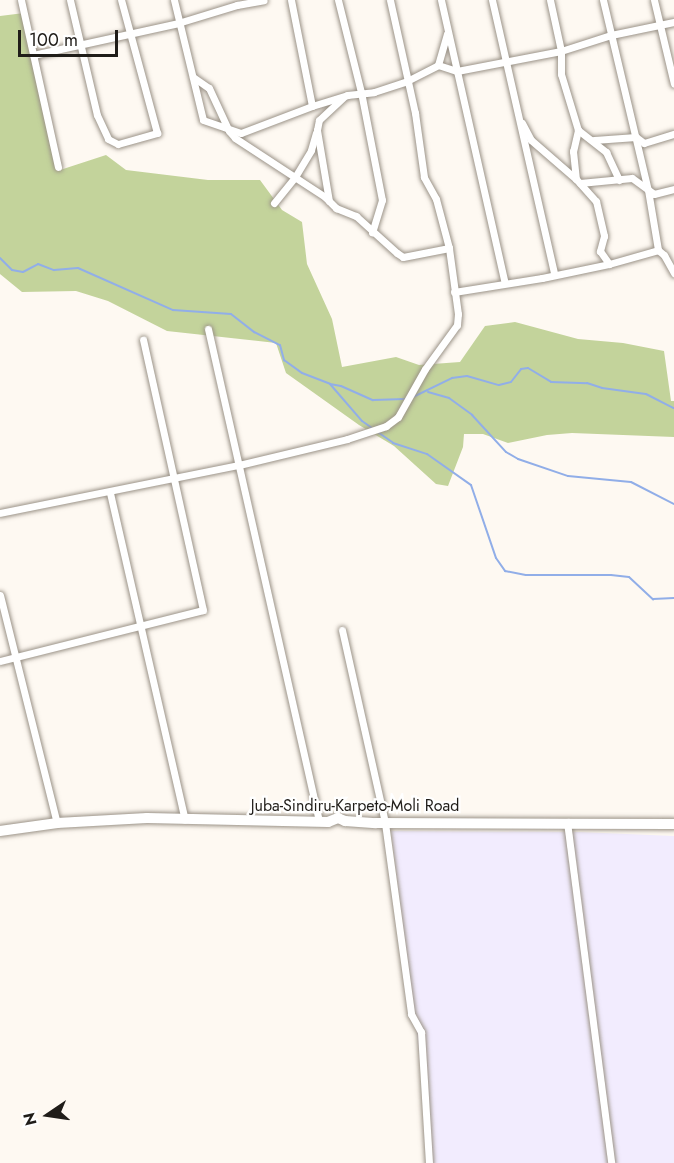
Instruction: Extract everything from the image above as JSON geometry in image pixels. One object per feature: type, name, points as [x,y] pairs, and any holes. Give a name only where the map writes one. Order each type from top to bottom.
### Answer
[{"type":"main road","name":"Juba-Sindiru-Karpeto-Moli Road","points":[[0,831],[57,823],[147,818],[319,822],[338,818],[345,821],[386,822],[674,824]]},
{"type":"street","points":[[21,0],[58,167]]},
{"type":"street","points":[[70,0],[97,115],[108,139],[118,144],[157,133],[121,0]]},
{"type":"street","points":[[174,0],[203,120],[229,131],[241,133],[312,105],[361,92],[374,92],[407,81],[438,65],[457,71],[561,51],[611,35],[674,22]]},
{"type":"street","points":[[33,55],[128,32],[178,23],[236,2],[264,0]]},
{"type":"street","points":[[282,0],[292,0],[312,105]]},
{"type":"street","points":[[338,0],[361,92],[382,200],[372,232]]},
{"type":"street","points":[[0,513],[110,493],[239,465],[346,439],[386,426],[398,417],[425,369],[457,325],[448,248],[436,199],[424,177],[415,113],[390,0]]},
{"type":"street","points":[[441,0],[505,283]]},
{"type":"street","points":[[492,0],[554,274]]},
{"type":"street","points":[[550,0],[561,51],[561,74],[578,130],[573,151],[578,181]]},
{"type":"street","points":[[603,0],[648,190],[658,250],[673,268]]},
{"type":"street","points":[[654,0],[674,84]]},
{"type":"street","points":[[438,65],[448,29]]},
{"type":"street","points":[[501,36],[519,115],[531,140],[578,181],[596,201],[604,236],[600,251],[609,264]]},
{"type":"street","points":[[193,77],[209,88],[229,131],[264,160],[295,177],[336,208],[356,216],[404,257],[448,248]]},
{"type":"street","points":[[274,202],[295,177],[311,150],[319,120],[347,95]]},
{"type":"street","points":[[317,130],[330,202]]},
{"type":"street","points":[[578,130],[594,140],[606,152],[619,180]]},
{"type":"street","points":[[594,140],[636,137],[644,143],[674,134]]},
{"type":"street","points":[[578,181],[633,178],[654,195],[674,189]]},
{"type":"street","points":[[454,292],[609,264],[658,250]]},
{"type":"street","points":[[208,330],[319,822]]},
{"type":"street","points":[[0,662],[203,610],[143,340]]},
{"type":"street","points":[[110,493],[185,820]]},
{"type":"street","points":[[0,595],[57,823]]},
{"type":"street","points":[[342,630],[386,822],[411,1014],[421,1032],[429,1163]]},
{"type":"street","points":[[567,822],[611,1163]]},
{"type":"shaded area","points":[[391,831],[579,832],[674,836],[674,1163],[433,1163]]},
{"type":"green space","points":[[24,13],[57,171],[106,155],[126,170],[208,180],[260,180],[282,210],[302,222],[307,264],[332,319],[342,367],[396,357],[419,365],[460,362],[485,326],[515,322],[578,339],[623,343],[664,351],[671,401],[674,401],[674,437],[572,433],[547,435],[508,443],[483,434],[464,434],[463,447],[448,486],[436,484],[394,446],[359,425],[286,373],[276,343],[167,331],[108,301],[76,291],[22,292],[0,274],[0,16]]},
{"type":"waterway","points":[[0,258],[12,270],[23,272],[38,264],[54,270],[78,268],[173,310],[231,314],[254,332],[280,345],[284,360],[302,373],[330,384],[362,421],[393,443],[427,454],[471,485],[496,558],[505,571],[526,575],[629,577],[653,599],[674,598]]},
{"type":"waterway","points":[[411,398],[452,378],[467,376],[499,385],[511,382],[521,369],[528,368],[551,382],[587,383],[602,388],[646,394],[674,408]]},
{"type":"waterway","points":[[330,384],[341,386],[373,400],[405,399]]},
{"type":"waterway","points":[[428,392],[449,398],[472,415],[506,452],[518,459],[568,476],[631,482],[674,504]]}]
